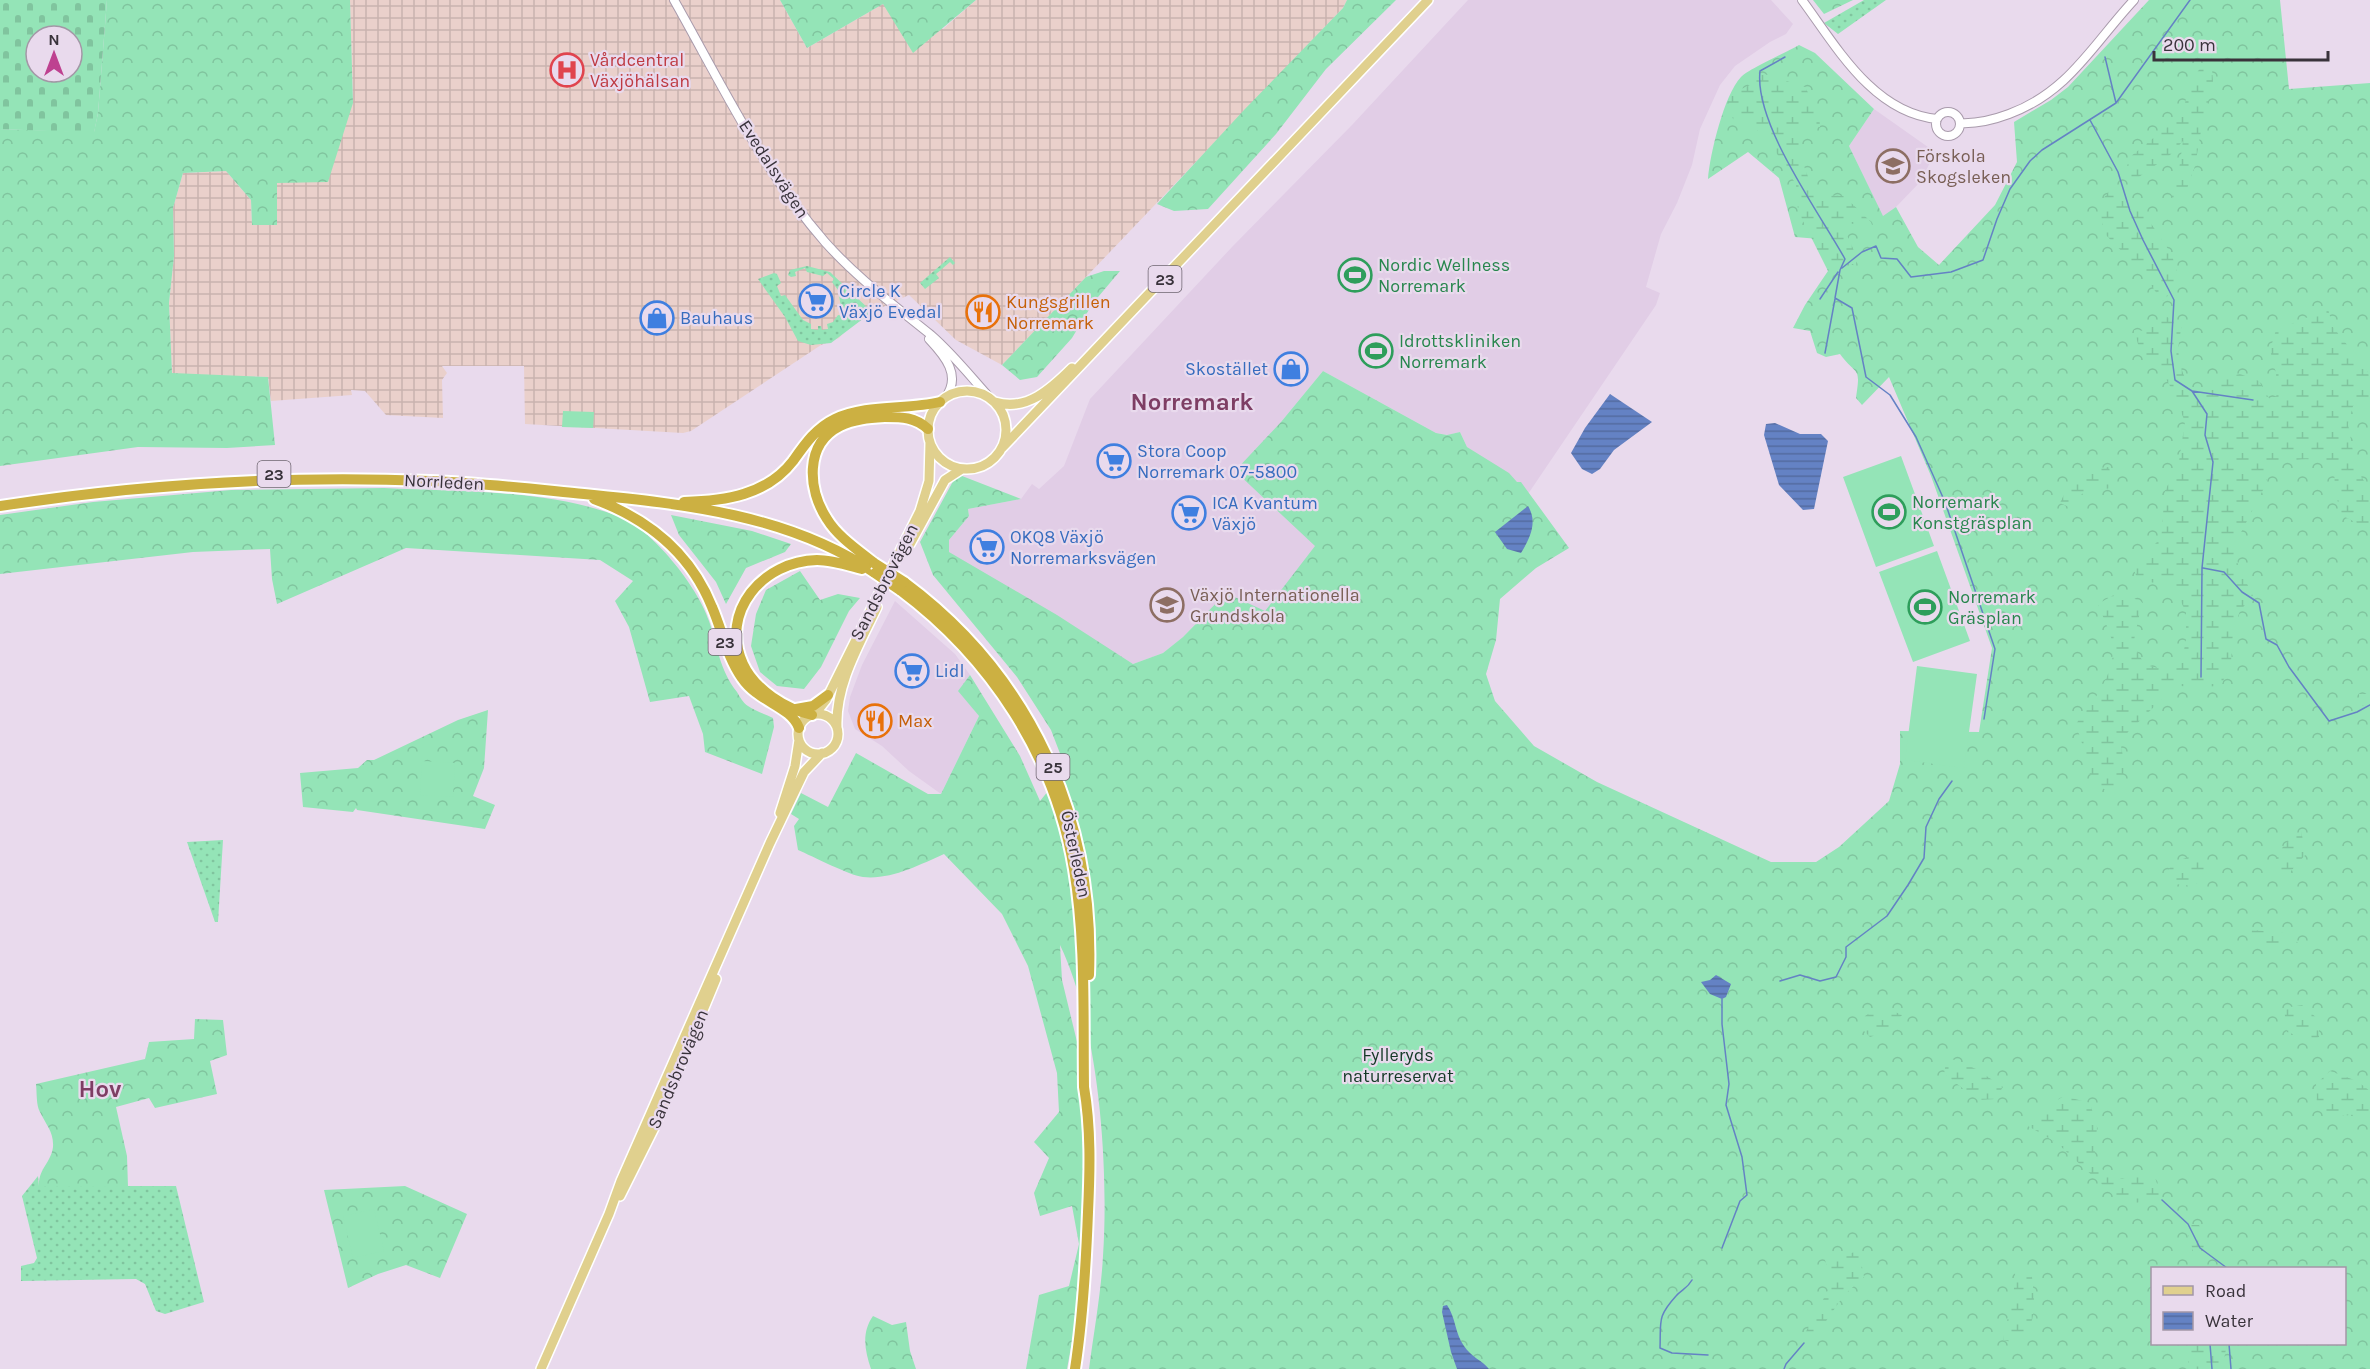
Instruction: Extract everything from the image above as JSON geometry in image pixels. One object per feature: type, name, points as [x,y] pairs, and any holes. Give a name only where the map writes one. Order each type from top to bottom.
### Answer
[{"type":"highway","name":"23","points":[[684,502],[732,497],[757,490],[784,470],[813,434],[842,416],[862,411],[917,407],[942,400]]},
{"type":"highway","points":[[875,568],[828,521],[814,486],[814,456],[828,434],[837,427],[856,420],[906,417],[916,420],[928,429]]},
{"type":"highway","name":"Norrleden","points":[[0,500],[172,480],[250,475],[364,473],[484,478],[550,484],[742,512],[791,526],[875,568]]},
{"type":"highway","name":"Norrleden","points":[[0,506],[161,486],[286,480],[444,481],[568,492],[718,512],[764,523],[830,547],[875,568]]},
{"type":"highway","name":"23","points":[[568,492],[594,499],[632,515],[650,526],[680,553],[706,592],[733,663],[742,679],[757,695],[793,716],[799,734]]},
{"type":"highway","points":[[814,715],[793,709],[757,684],[743,665],[737,646],[737,627],[741,609],[747,595],[758,583],[774,571],[798,562],[828,561],[875,568]]},
{"type":"highway","name":"Österleden","points":[[875,568],[952,622],[998,673],[1037,735],[1065,798],[1080,857],[1089,932],[1091,1087],[1088,1110],[1087,1274],[1075,1369]]},
{"type":"highway","points":[[793,709],[813,706],[828,695]]},
{"type":"main road","name":"23","points":[[942,400],[957,392],[971,391],[1009,406],[1022,404],[1043,392],[1065,374],[1420,0]]},
{"type":"main road","name":"23","points":[[962,469],[982,466],[995,458],[1428,0]]},
{"type":"main road","points":[[942,400],[931,414],[928,429],[930,442],[939,457],[962,469]]},
{"type":"main road","points":[[992,400],[1005,420],[1006,434],[1002,448]]},
{"type":"main road","name":"Sandsbrovägen","points":[[814,715],[828,695],[920,511],[930,471],[930,442]]},
{"type":"main road","name":"Sandsbrovägen","points":[[837,728],[840,692],[879,603],[941,485],[949,476],[962,469]]},
{"type":"main road","points":[[799,734],[804,720],[814,715],[828,717],[837,728]]},
{"type":"main road","name":"23","points":[[799,734],[808,751],[822,753],[835,744],[837,728]]},
{"type":"main road","name":"Sandsbrovägen","points":[[770,843],[795,766],[799,734]]},
{"type":"main road","name":"Sandsbrovägen","points":[[541,1369],[609,1214],[628,1183],[664,1103],[770,843],[804,772],[822,753]]},
{"type":"street","name":"Evedalsvägen","points":[[674,0],[763,159],[789,198],[827,244],[866,283],[943,346],[992,400]]},
{"type":"street","points":[[1802,0],[1849,63],[1873,88],[1906,109],[1937,119]]},
{"type":"street","points":[[1959,123],[1977,123],[1999,118],[2049,93],[2077,69],[2134,0]]},
{"type":"street","points":[[1949,112],[1955,115],[1959,123],[1956,133],[1947,136],[1936,129],[1937,119],[1949,112]]},
{"type":"street","name":"Evedalsvägen","points":[[904,315],[932,342],[950,369],[952,386],[942,400]]},
{"type":"shaded area","points":[[350,0],[780,0],[807,48],[883,4],[943,29],[976,0],[1347,0],[1343,8],[1002,365],[956,340],[909,295],[872,312],[846,330],[839,338],[821,345],[691,431],[683,433],[525,424],[524,366],[442,366],[447,373],[442,380],[443,418],[386,415],[365,391],[351,390],[352,395],[271,401],[268,377],[172,374],[169,303],[174,256],[173,208],[183,173],[226,171],[251,200],[252,225],[277,183],[353,103]]},
{"type":"shaded area","points":[[1468,0],[1771,0],[1793,24],[1786,34],[1735,66],[1720,85],[1700,129],[1692,165],[1677,203],[1661,234],[1646,287],[1660,293],[1656,305],[1528,494],[1517,482],[1467,447],[1460,432],[1448,435],[1436,433],[1323,371],[1281,422],[1297,528],[1316,546],[1265,611],[1204,615],[1183,637],[1163,653],[1133,664],[948,552],[949,540],[969,516],[968,509],[1021,499],[1032,484],[1039,489],[1064,466],[1090,399]]},
{"type":"shaded area","name":"Förskola Skogsleken","points":[[1874,109],[1935,152],[1921,181],[1883,217],[1849,146]]},
{"type":"shaded area","points":[[895,601],[955,654],[970,675],[959,691],[979,716],[941,794],[909,771],[882,746],[855,729],[848,711],[850,697],[862,665]]},
{"type":"green space","points":[[0,0],[107,0],[98,113],[94,133],[0,129]]},
{"type":"green space","points":[[107,0],[350,0],[353,103],[328,182],[277,183],[277,225],[252,225],[251,200],[226,171],[183,173],[173,208],[174,256],[169,303],[172,373],[268,377],[275,445],[227,448],[138,447],[0,466],[0,129],[94,132],[98,113]]},
{"type":"green space","points":[[780,0],[976,0],[913,53],[883,4],[807,48]]},
{"type":"green space","points":[[1347,0],[1396,0],[1326,69],[1276,134],[1208,209],[1174,211],[1157,204],[1343,8]]},
{"type":"green space","points":[[1813,0],[1853,0],[1824,14]]},
{"type":"green space","points":[[1864,0],[1886,0],[1838,34],[1824,23]]},
{"type":"green space","name":"Fylleryds naturreservat","points":[[2149,0],[2280,0],[2289,89],[2370,83],[2370,1369],[1089,1369],[1103,1256],[1102,1139],[1092,1055],[1084,1015],[1060,945],[1062,980],[1079,1050],[1086,1178],[1083,1281],[1067,1369],[1026,1369],[1039,1295],[1069,1286],[1079,1244],[1072,1206],[1040,1216],[1034,1193],[1049,1158],[1034,1142],[1059,1112],[1057,1073],[1028,966],[1002,914],[944,854],[894,874],[873,877],[857,876],[798,850],[794,826],[799,819],[791,814],[801,793],[828,807],[856,753],[928,794],[941,794],[979,716],[958,691],[970,675],[1020,756],[1040,801],[1066,769],[1051,730],[1017,677],[933,575],[920,542],[957,474],[1021,499],[968,509],[969,516],[949,540],[949,552],[1057,615],[1133,664],[1163,653],[1183,637],[1226,593],[1265,611],[1315,546],[1235,471],[1281,422],[1323,371],[1436,433],[1447,435],[1460,432],[1467,447],[1509,473],[1517,482],[1521,482],[1569,548],[1536,568],[1500,599],[1496,640],[1486,674],[1495,701],[1534,746],[1597,782],[1771,862],[1816,862],[1839,847],[1889,801],[1900,764],[1900,731],[1979,732],[1992,648],[1931,476],[1889,377],[1862,405],[1856,398],[1858,376],[1854,369],[1840,354],[1826,357],[1817,353],[1810,331],[1793,328],[1805,305],[1828,271],[1819,239],[1795,237],[1779,178],[1748,152],[1708,179],[1715,140],[1729,97],[1741,77],[1799,45],[1815,53],[1874,109],[1849,146],[1883,216],[1896,207],[1918,247],[1939,265],[1995,205],[2017,162],[2014,122],[2068,87]]},
{"type":"green space","points":[[2211,54],[2213,82],[2195,166],[2183,200],[2174,202],[2170,190],[2179,170],[2183,141],[2170,155],[2136,179],[2124,175],[2130,157],[2183,114],[2189,83]]},
{"type":"green space","points":[[1752,72],[1805,87],[1819,113],[1820,127],[1802,127],[1800,152],[1817,195],[1844,196],[1871,222],[1876,237],[1859,225],[1843,222],[1855,255],[1856,266],[1840,261],[1830,275],[1798,211],[1796,185],[1786,168],[1772,146],[1756,129],[1733,119],[1728,100],[1735,92],[1750,85]]},
{"type":"green space","points":[[2114,185],[2142,210],[2172,255],[2180,282],[2163,301],[2133,263],[2104,233],[2099,204]]},
{"type":"green space","points":[[950,257],[955,263],[953,265],[950,262],[936,274],[939,278],[925,289],[920,283]]},
{"type":"green space","points":[[807,266],[830,272],[872,312],[831,343],[811,345],[798,341],[785,317],[758,279],[777,274],[781,283],[777,286],[781,296],[785,295],[803,320],[811,324],[811,329],[818,330],[818,326],[821,326],[822,330],[828,329],[827,324],[833,322],[838,315],[843,316],[846,310],[841,307],[838,290],[832,282],[834,279],[827,273],[823,276],[807,272],[805,268],[795,272],[796,276],[788,275],[790,270]]},
{"type":"green space","points":[[1104,271],[1120,271],[1093,303],[1072,338],[1037,377],[1020,380],[1002,365],[1086,277]]},
{"type":"green space","points":[[2328,309],[2333,327],[2367,370],[2370,378],[2370,403],[2353,406],[2348,424],[2356,468],[2370,491],[2370,526],[2363,526],[2341,515],[2335,490],[2334,465],[2309,459],[2286,462],[2270,469],[2264,488],[2234,546],[2239,569],[2253,595],[2240,611],[2233,630],[2231,662],[2221,686],[2170,685],[2161,700],[2120,740],[2125,768],[2119,790],[2110,793],[2092,778],[2075,725],[2099,692],[2108,674],[2113,654],[2112,642],[2098,604],[2119,592],[2142,602],[2133,645],[2145,665],[2158,668],[2182,660],[2186,640],[2186,612],[2173,586],[2138,580],[2129,558],[2144,555],[2161,538],[2165,491],[2179,461],[2185,422],[2173,391],[2158,366],[2140,351],[2134,330],[2144,331],[2167,317],[2182,325],[2179,358],[2182,372],[2190,388],[2204,388],[2219,378],[2240,374],[2259,381],[2270,400],[2277,395],[2276,373],[2270,350],[2276,330]]},
{"type":"green space","points":[[563,411],[594,412],[593,428],[562,427]]},
{"type":"green space","name":"Norremark Konstgräsplan","points":[[1901,456],[1934,546],[1876,567],[1843,477]]},
{"type":"green space","points":[[2109,467],[2113,488],[2085,491],[2069,507],[2060,503],[2068,486],[2081,480],[2090,469]]},
{"type":"green space","points":[[384,488],[502,493],[561,501],[618,516],[645,533],[672,561],[695,592],[709,621],[726,675],[742,700],[751,708],[773,718],[774,727],[762,774],[705,752],[703,734],[689,696],[650,702],[629,627],[615,601],[633,581],[600,560],[406,548],[277,604],[272,579],[270,549],[193,552],[0,574],[0,515],[93,502],[231,490]]},
{"type":"green space","points":[[671,515],[752,531],[791,544],[785,552],[746,568],[726,604],[716,582],[679,535]]},
{"type":"green space","name":"Norremark Gräsplan","points":[[1937,551],[1970,641],[1913,662],[1879,572]]},
{"type":"green space","points":[[800,571],[820,600],[838,594],[860,598],[849,611],[821,667],[804,689],[777,686],[760,672],[751,646],[756,614],[766,590]]},
{"type":"green space","name":"Norremark Gräsplan","points":[[1917,666],[1977,674],[1964,768],[1905,760]]},
{"type":"green space","points":[[2359,694],[2370,694],[2370,708],[2359,704]]},
{"type":"green space","points":[[488,710],[484,768],[473,796],[495,805],[485,829],[357,810],[356,808],[353,812],[303,807],[300,773],[358,768],[367,760],[374,760],[458,720]]},
{"type":"green space","points":[[422,761],[455,763],[453,797],[420,795]]},
{"type":"green space","points":[[2301,831],[2306,854],[2284,879],[2274,862],[2284,845]]},
{"type":"green space","points":[[223,840],[218,922],[215,922],[187,842]]},
{"type":"green space","points":[[2191,856],[2208,866],[2205,876],[2194,886],[2175,884],[2165,878],[2172,863]]},
{"type":"green space","points":[[2252,930],[2284,933],[2301,945],[2275,946],[2250,942]]},
{"type":"green space","points":[[2302,1005],[2319,1020],[2319,1037],[2312,1041],[2287,1032],[2284,1008]]},
{"type":"green space","points":[[1882,1006],[1902,1015],[1888,1031],[1870,1037],[1862,1029],[1865,1016]]},
{"type":"green space","points":[[195,1019],[223,1020],[227,1055],[210,1061],[217,1094],[155,1108],[149,1098],[116,1107],[127,1156],[128,1187],[39,1186],[40,1175],[52,1153],[53,1142],[39,1109],[36,1084],[145,1059],[149,1042],[194,1039]]},
{"type":"green space","points":[[1947,1057],[1976,1069],[2003,1087],[1995,1099],[1978,1100],[1944,1074]]},
{"type":"green space","points":[[2330,1071],[2357,1081],[2370,1091],[2368,1113],[2332,1117],[2317,1105],[2316,1084]]},
{"type":"green space","points":[[2064,1096],[2090,1103],[2097,1127],[2094,1161],[2113,1180],[2154,1174],[2162,1200],[2123,1204],[2057,1143],[2028,1126],[2034,1114]]},
{"type":"green space","points":[[38,1176],[39,1186],[176,1186],[204,1302],[165,1314],[156,1311],[145,1284],[136,1279],[21,1281],[21,1266],[34,1263],[37,1258],[22,1196]]},
{"type":"green space","points":[[405,1186],[467,1214],[440,1278],[406,1265],[378,1274],[348,1288],[324,1190]]},
{"type":"green space","points":[[374,1209],[384,1251],[353,1258],[343,1216]]},
{"type":"green space","points":[[2185,1225],[2199,1225],[2209,1244],[2194,1254]]},
{"type":"green space","points":[[1859,1251],[1864,1277],[1844,1295],[1813,1340],[1802,1339],[1832,1283],[1825,1260]]},
{"type":"green space","points":[[2015,1270],[2032,1277],[2034,1296],[2032,1320],[2020,1344],[2003,1340],[2013,1296]]},
{"type":"green space","points":[[873,1316],[892,1325],[906,1322],[910,1351],[916,1369],[871,1369],[865,1342],[869,1322]]},
{"type":"green space","points":[[2196,1345],[2227,1345],[2222,1369],[2189,1369],[2187,1354]]},
{"type":"water","points":[[1610,394],[1652,422],[1614,450],[1600,469],[1592,474],[1582,469],[1571,453],[1585,428]]},
{"type":"water","points":[[1775,423],[1800,434],[1821,434],[1828,441],[1814,509],[1803,510],[1779,485],[1764,435],[1766,424]]},
{"type":"water","points":[[1528,506],[1533,524],[1527,542],[1521,553],[1507,549],[1495,532]]},
{"type":"water","points":[[1716,975],[1731,984],[1726,997],[1722,999],[1710,994],[1701,982],[1710,980]]},
{"type":"water","points":[[1447,1305],[1464,1346],[1489,1369],[1457,1369],[1442,1312],[1443,1306]]},
{"type":"waterway","points":[[1842,268],[1862,252],[1876,246],[1881,258],[1897,259],[1911,277],[1951,272],[1983,260],[2010,189],[2030,161],[2042,150],[2116,103],[2190,0]]},
{"type":"waterway","points":[[1785,57],[1760,71],[1761,92],[1767,116],[1790,167],[1845,259],[1840,270],[1835,298],[1852,308],[1866,377],[1890,395],[1916,437],[1945,502],[1995,649],[1984,719]]},
{"type":"waterway","points":[[2105,57],[2116,103]]},
{"type":"waterway","points":[[2090,120],[2118,172],[2130,211],[2174,300],[2171,351],[2175,380],[2192,391],[2207,414],[2205,435],[2213,462],[2202,568],[2201,677]]},
{"type":"waterway","points":[[1820,299],[1838,272]]},
{"type":"waterway","points":[[1825,353],[1835,299]]},
{"type":"waterway","points":[[2192,391],[2253,400]]},
{"type":"waterway","points":[[2203,568],[2224,572],[2242,592],[2259,603],[2266,639],[2277,645],[2289,667],[2329,721],[2370,705]]},
{"type":"waterway","points":[[1780,981],[1800,975],[1820,981],[1836,977],[1846,957],[1846,947],[1887,916],[1924,858],[1926,827],[1939,799],[1952,781]]},
{"type":"waterway","points":[[1722,999],[1722,1024],[1729,1084],[1726,1105],[1742,1157],[1747,1195],[1740,1201],[1722,1248]]},
{"type":"waterway","points":[[2162,1200],[2188,1224],[2200,1248],[2226,1267]]},
{"type":"waterway","points":[[1692,1280],[1670,1303],[1663,1315],[1660,1325],[1660,1348],[1672,1353],[1708,1355]]},
{"type":"waterway","points":[[1784,1369],[1804,1343]]},
{"type":"waterway","points":[[2210,1345],[2212,1369]]},
{"type":"waterway","points":[[2229,1345],[2231,1369]]},
{"type":"place","name":"Vårdcentral Växjöhälsan","points":[[567,70]]},
{"type":"place","name":"Förskola Skogsleken","points":[[1893,166]]},
{"type":"place","name":"Nordic Wellness Norremark","points":[[1355,275]]},
{"type":"place","name":"Circle K Växjö Evedal","points":[[816,301]]},
{"type":"place","name":"Kungsgrillen Norremark","points":[[983,312]]},
{"type":"place","name":"Bauhaus","points":[[657,318]]},
{"type":"place","name":"Idrottskliniken Norremark","points":[[1376,351]]},
{"type":"place","name":"Skostället","points":[[1291,369]]},
{"type":"place","name":"Stora Coop Norremark 07-5800","points":[[1114,461]]},
{"type":"place","name":"Norremark Konstgräsplan","points":[[1889,512]]},
{"type":"place","name":"ICA Kvantum Växjö","points":[[1189,513]]},
{"type":"place","name":"OKQ8 Växjö Norremarksvägen","points":[[987,547]]},
{"type":"place","name":"Växjö Internationella Grundskola","points":[[1167,605]]},
{"type":"place","name":"Norremark Gräsplan","points":[[1925,607]]},
{"type":"place","name":"Lidl","points":[[912,671]]},
{"type":"place","name":"Max","points":[[875,721]]},
{"type":"district","name":"Norremark","points":[[1192,402]]},
{"type":"district","name":"Hov","points":[[100,1089]]}]
